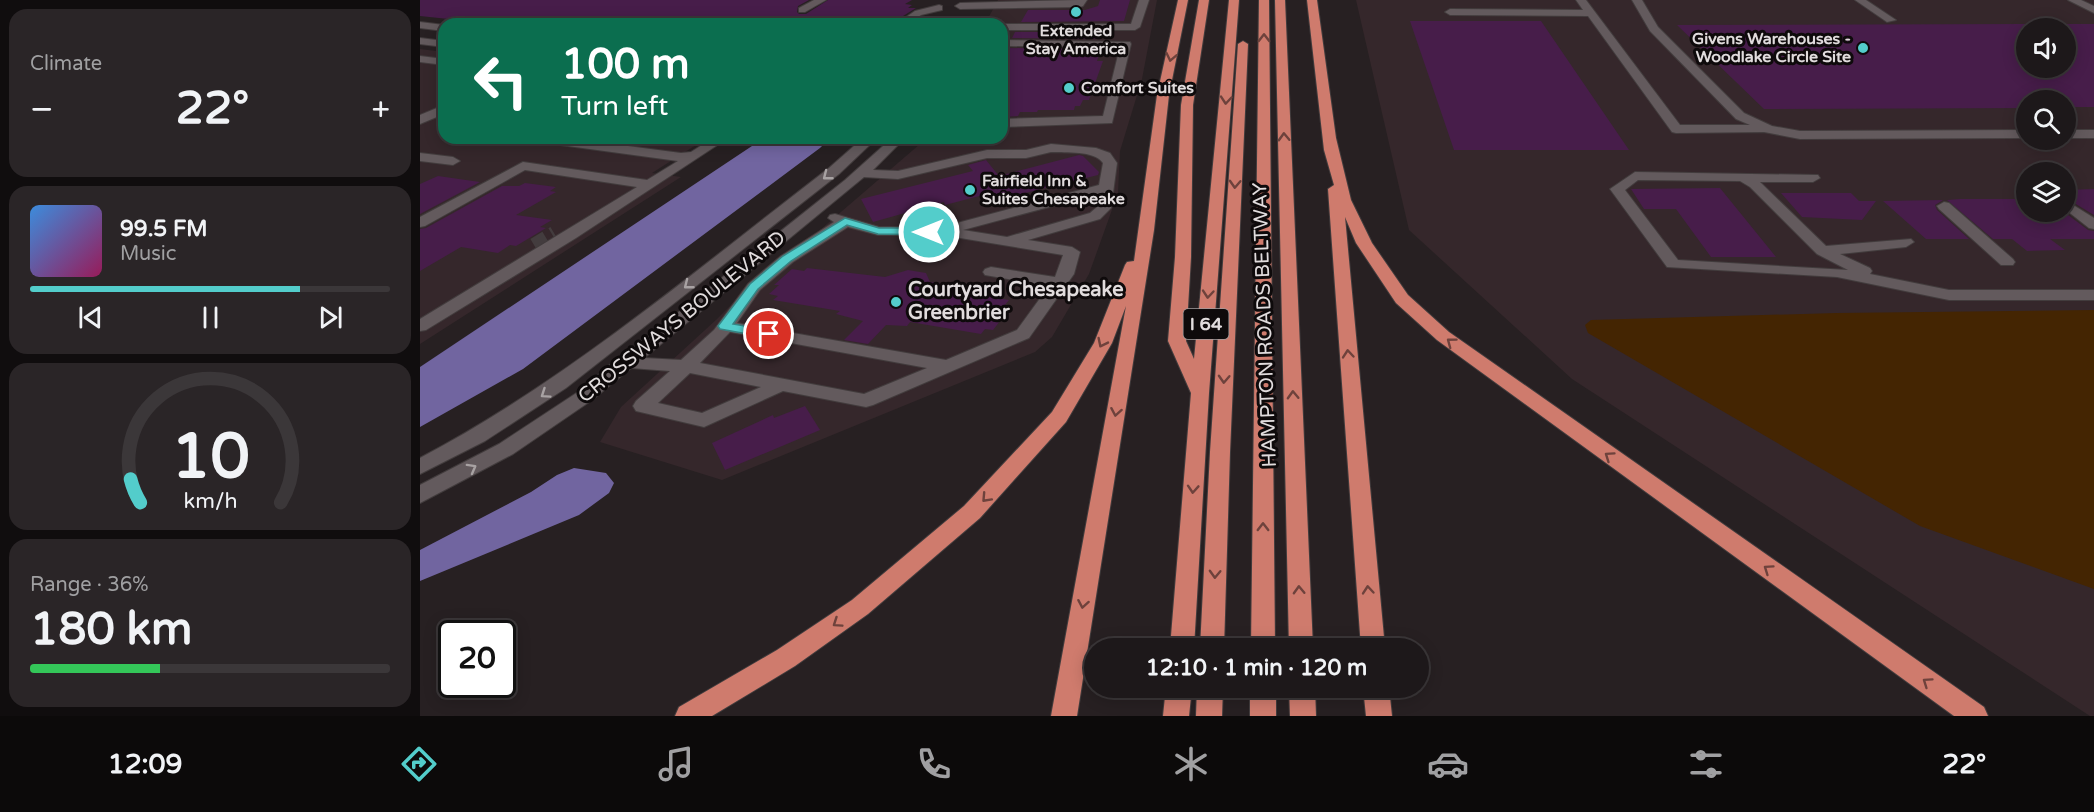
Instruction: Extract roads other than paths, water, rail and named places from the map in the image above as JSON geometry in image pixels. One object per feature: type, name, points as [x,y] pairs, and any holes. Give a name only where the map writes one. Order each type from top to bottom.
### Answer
[{"type":"highway","points":[[1064,716],[1147,230],[1163,95],[1183,0]]},
{"type":"highway","points":[[1200,393],[1177,341],[1183,257],[1187,105],[1204,0]]},
{"type":"highway","name":"I 64","points":[[1183,638],[1200,393],[1234,0]]},
{"type":"highway","points":[[1212,638],[1220,441],[1245,0]]},
{"type":"highway","points":[[1263,638],[1264,0]]},
{"type":"highway","name":"HAMPTON ROADS BELTWAY","points":[[1280,0],[1301,638]]},
{"type":"highway","points":[[1312,0],[1330,139],[1372,638]]},
{"type":"highway","points":[[1317,34],[1321,0]]},
{"type":"highway","points":[[1330,139],[1344,200],[1364,243],[1402,299],[1434,329],[1486,369],[1975,716]]},
{"type":"highway","points":[[688,716],[786,658],[860,607],[980,504],[1047,433],[1072,396],[1102,343],[1147,230]]},
{"type":"highway","points":[[1176,716],[1178,698]]},
{"type":"highway","points":[[1209,716],[1210,698]]},
{"type":"highway","points":[[1263,698],[1263,716]]},
{"type":"highway","points":[[1302,698],[1303,716]]},
{"type":"highway","points":[[1377,698],[1379,716]]},
{"type":"street","points":[[802,10],[821,0]]},
{"type":"street","points":[[960,7],[1008,2],[1080,4],[1082,0]]},
{"type":"street","points":[[1008,27],[1135,27],[1144,0]]},
{"type":"street","points":[[1581,0],[1676,129],[1769,129],[1800,135],[2016,134]]},
{"type":"street","points":[[1637,0],[1654,29],[1740,116],[1769,129]]},
{"type":"street","points":[[1860,0],[1891,20]]},
{"type":"street","points":[[2073,0],[2094,10]]},
{"type":"street","points":[[997,18],[1008,2]]},
{"type":"street","points":[[910,18],[918,13],[939,8]]},
{"type":"street","points":[[1450,12],[1591,13]]},
{"type":"street","points":[[420,25],[438,27]]},
{"type":"street","points":[[420,41],[438,43]]},
{"type":"street","points":[[1008,43],[1126,44],[1108,120],[1008,123]]},
{"type":"street","points":[[420,59],[438,61]]},
{"type":"street","points":[[420,121],[438,112]]},
{"type":"street","points":[[420,121],[438,124]]},
{"type":"street","points":[[2076,134],[2094,134]]},
{"type":"street","points":[[583,144],[681,157],[700,152]]},
{"type":"street","points":[[420,326],[713,144]]},
{"type":"street","name":"CROSSWAYS BOULEVARD","points":[[420,467],[512,415],[592,359],[834,171],[864,144]]},
{"type":"street","name":"CROSSWAYS BOULEVARD","points":[[420,495],[506,449],[548,422],[628,362],[815,211],[892,144]]},
{"type":"street","points":[[861,173],[898,175],[987,154],[1026,154],[1051,148],[1091,151],[1105,156],[1110,163],[1104,188],[1104,207],[1095,216],[1006,241]]},
{"type":"street","points":[[420,157],[453,161]]},
{"type":"street","points":[[420,224],[523,166],[648,184]]},
{"type":"street","points":[[1814,178],[1635,176],[1617,189],[1673,264],[1836,272],[1949,295],[2094,295]]},
{"type":"street","points":[[1745,179],[1755,184],[1822,251],[1893,284]]},
{"type":"street","points":[[942,231],[1104,188]]},
{"type":"street","points":[[1944,206],[2007,262]]},
{"type":"street","points":[[592,359],[686,366],[866,401],[1023,334],[1066,274],[1072,252],[942,231],[878,231],[815,211]]},
{"type":"street","points":[[2076,212],[2094,225]]},
{"type":"street","points":[[554,233],[596,218]]},
{"type":"street","points":[[781,385],[704,420],[643,406],[725,326],[754,287],[787,259],[845,222]]},
{"type":"street","points":[[1822,251],[1906,242]]},
{"type":"street","points":[[517,266],[526,250],[534,245]]},
{"type":"street","points":[[991,272],[1060,283]]},
{"type":"street","points":[[725,326],[947,366]]},
{"type":"tunnel","points":[[534,245],[554,233]]},
{"type":"place","name":"Extended Stay America","points":[[1076,12]]},
{"type":"place","name":"Givens Warehouses - Woodlake Circle Site","points":[[1863,48]]},
{"type":"place","name":"Comfort Suites","points":[[1069,88]]},
{"type":"place","name":"Fairfield Inn & Suites Chesapeake","points":[[970,190]]},
{"type":"place","name":"Courtyard Chesapeake Greenbrier","points":[[896,302]]}]
